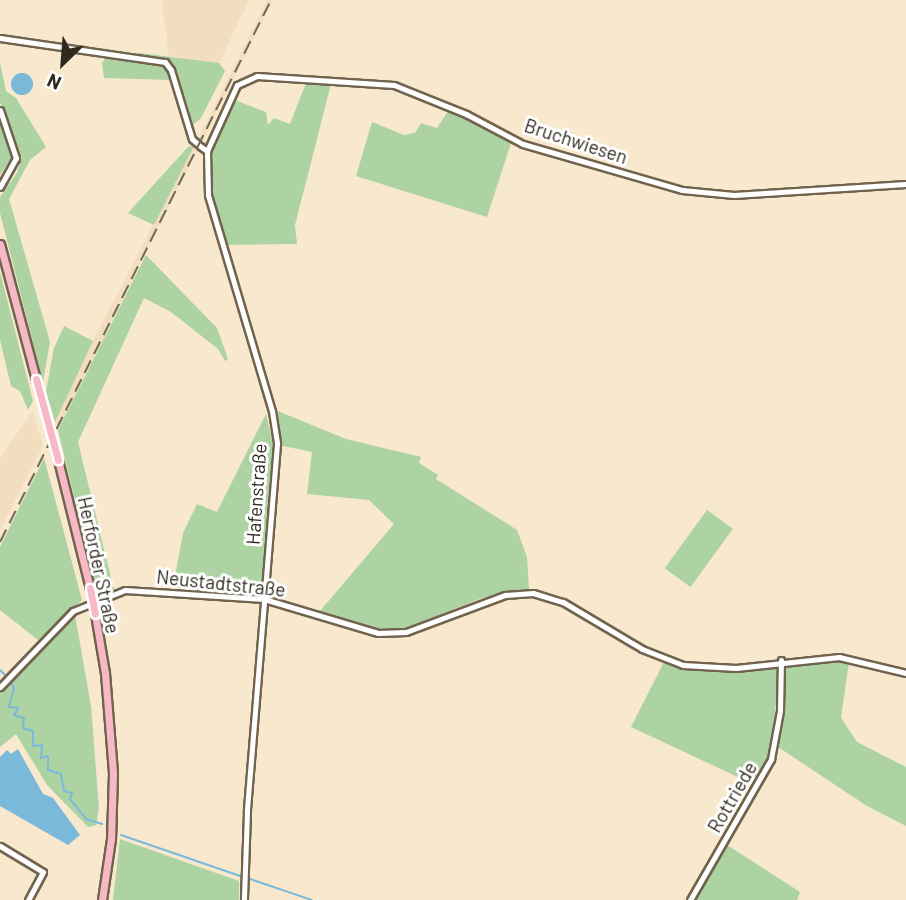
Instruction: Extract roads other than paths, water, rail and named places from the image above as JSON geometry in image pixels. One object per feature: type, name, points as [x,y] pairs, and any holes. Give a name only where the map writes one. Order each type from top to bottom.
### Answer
[{"type":"main road","name":"Herforder Straße","points":[[0,244],[58,460],[95,614],[113,774],[111,839],[102,900]]},
{"type":"street","points":[[0,38],[164,62],[171,70],[192,139],[207,151]]},
{"type":"street","name":"Bruchwiesen","points":[[207,151],[237,85],[257,76],[394,85],[466,114],[523,144],[682,190],[734,195],[906,184]]},
{"type":"street","points":[[0,110],[14,144],[13,171],[0,187]]},
{"type":"street","name":"Hafenstraße","points":[[207,151],[208,195],[272,411],[277,444],[244,900]]},
{"type":"street","name":"Neustadtstraße","points":[[0,687],[74,611],[125,590],[264,599],[378,633],[407,632],[505,594],[533,593],[563,602],[642,649],[682,665],[736,668],[781,660],[839,657],[906,673]]},
{"type":"street","name":"Rottriede","points":[[690,900],[771,759],[780,711],[781,660]]},
{"type":"street","points":[[0,846],[43,872],[28,900]]},
{"type":"water","points":[[22,73],[30,76],[33,84],[30,92],[22,95],[14,92],[11,84],[14,76]]},
{"type":"water","points":[[18,749],[43,794],[53,798],[80,835],[68,845],[0,806],[0,757],[7,750],[11,754]]},
{"type":"waterway","points":[[0,670],[5,675]]},
{"type":"waterway","points":[[11,682],[14,688],[9,707],[18,708],[14,715],[24,718],[23,728],[33,731],[33,746],[42,745],[41,758],[48,756],[48,770],[61,774],[64,791],[72,793],[70,799],[86,819],[102,824]]},
{"type":"waterway","points":[[121,835],[240,876]]},
{"type":"waterway","points":[[250,879],[312,900]]},
{"type":"railway","points":[[0,542],[271,0]]}]
